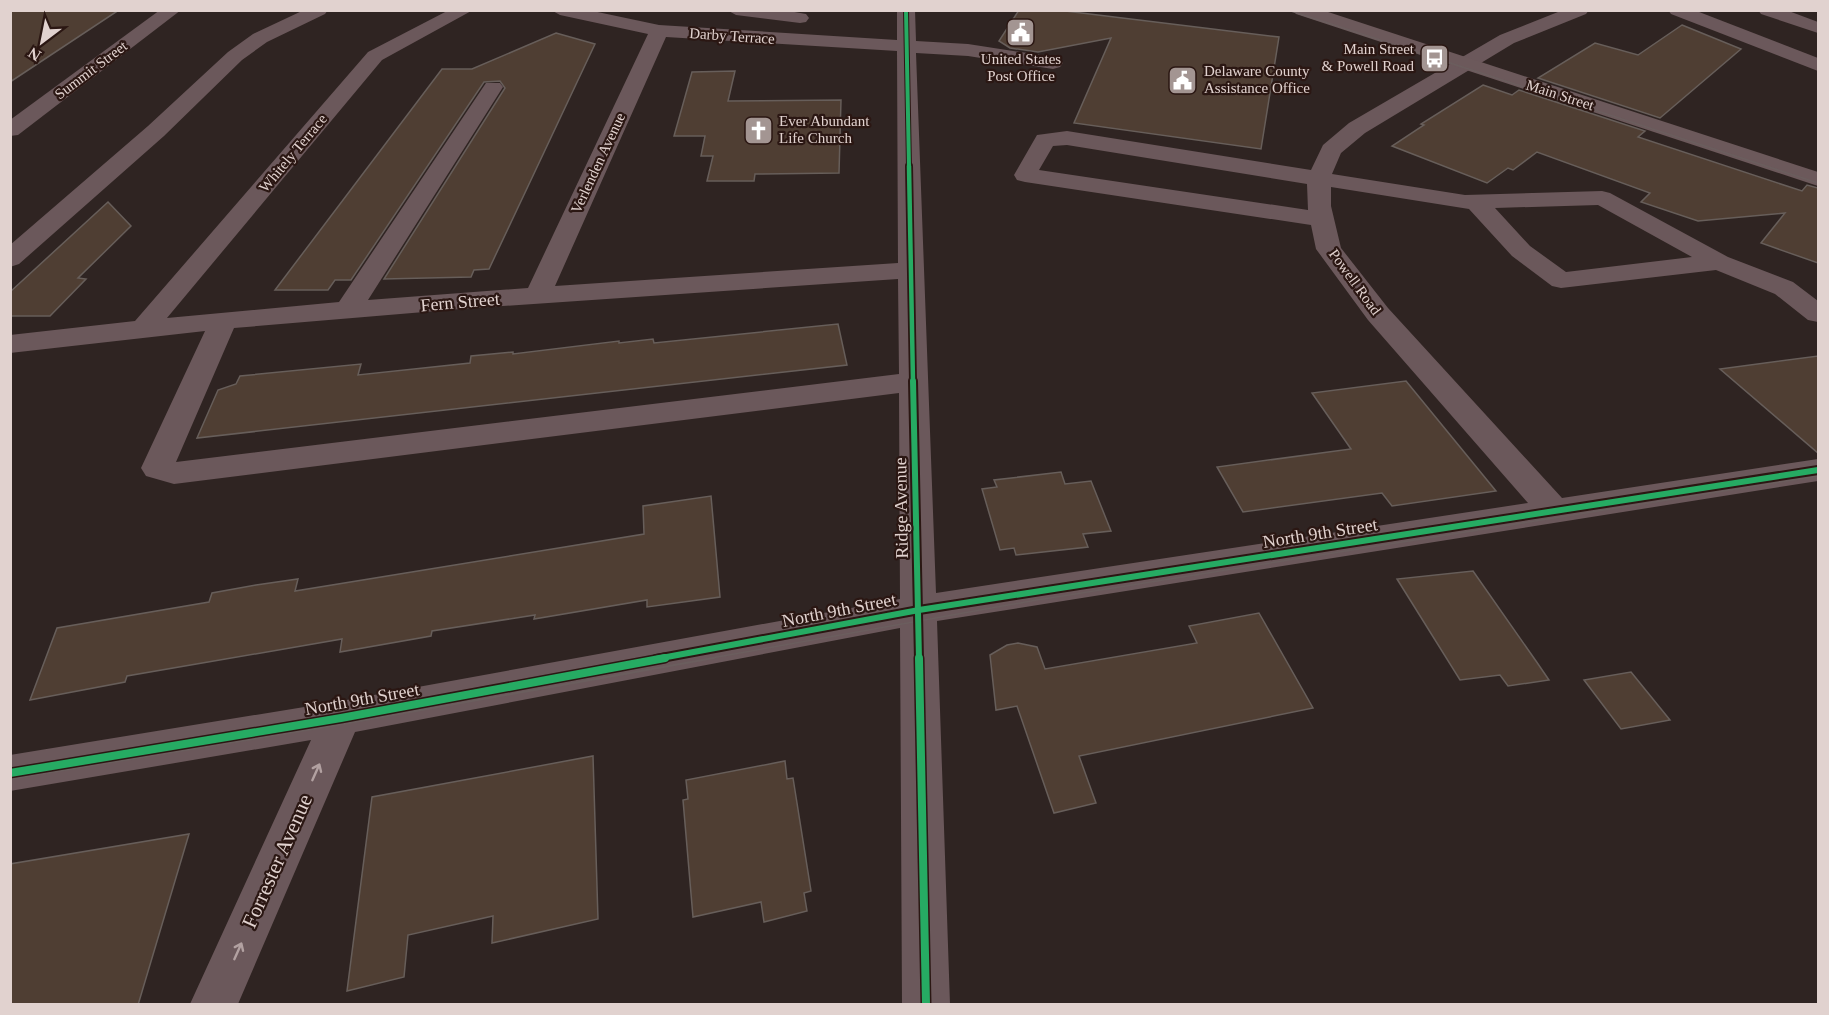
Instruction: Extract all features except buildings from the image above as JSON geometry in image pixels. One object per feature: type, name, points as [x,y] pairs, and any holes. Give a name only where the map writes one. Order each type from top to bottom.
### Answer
[{"type":"main road","name":"Main Street","points":[[1302,10],[1818,179]]},
{"type":"street","points":[[10,259],[156,131],[235,56],[260,38],[319,10]]},
{"type":"street","name":"Whitely Terrace","points":[[145,327],[375,56],[464,10]]},
{"type":"street","name":"Darby Terrace","points":[[560,10],[659,31],[901,26],[968,50],[1053,63]]},
{"type":"street","points":[[736,10],[816,19]]},
{"type":"street","name":"Powell Road","points":[[1554,511],[1378,314],[1329,249],[1319,206],[1319,177],[1331,150],[1357,128],[1507,39],[1580,10]]},
{"type":"street","points":[[1677,10],[1818,65]]},
{"type":"street","points":[[1767,10],[1818,28]]},
{"type":"street","name":"Summit Street","points":[[10,130],[171,11]]},
{"type":"street","name":"Ridge Avenue","points":[[901,26],[919,610],[926,1005]]},
{"type":"street","name":"Verlenden Avenue","points":[[537,296],[659,31]]},
{"type":"street","points":[[347,311],[493,87]]},
{"type":"street","points":[[1322,219],[1025,175],[1046,140],[1067,138],[1465,202],[1602,198],[1719,262],[1784,288],[1818,314]]},
{"type":"street","points":[[1476,202],[1521,251],[1561,280],[1719,262]]},
{"type":"street","name":"Fern Street","points":[[10,344],[145,327],[910,270]]},
{"type":"street","points":[[223,321],[157,468],[174,473],[913,382]]},
{"type":"street","name":"North 9th Street","points":[[10,773],[341,718],[919,610],[1818,470]]},
{"type":"street","name":"Forrester Avenue","points":[[214,1005],[341,718]]},
{"type":"tram line","points":[[1288,10],[1818,183]]},
{"type":"tram line","points":[[706,659],[1031,601],[1818,476]]},
{"type":"tram line","points":[[10,779],[337,725],[714,658]]},
{"type":"cycle path","points":[[906,10],[926,1004]]},
{"type":"cycle path","points":[[10,773],[341,718],[919,610],[1818,470]]},
{"type":"place","name":"United States Post Office","points":[[1021,32]]},
{"type":"place","name":"Main Street & Powell Road","points":[[1435,58]]},
{"type":"place","name":"Delaware County Assistance Office","points":[[1183,80]]},
{"type":"place","name":"Ever Abundant Life Church","points":[[758,130]]}]
